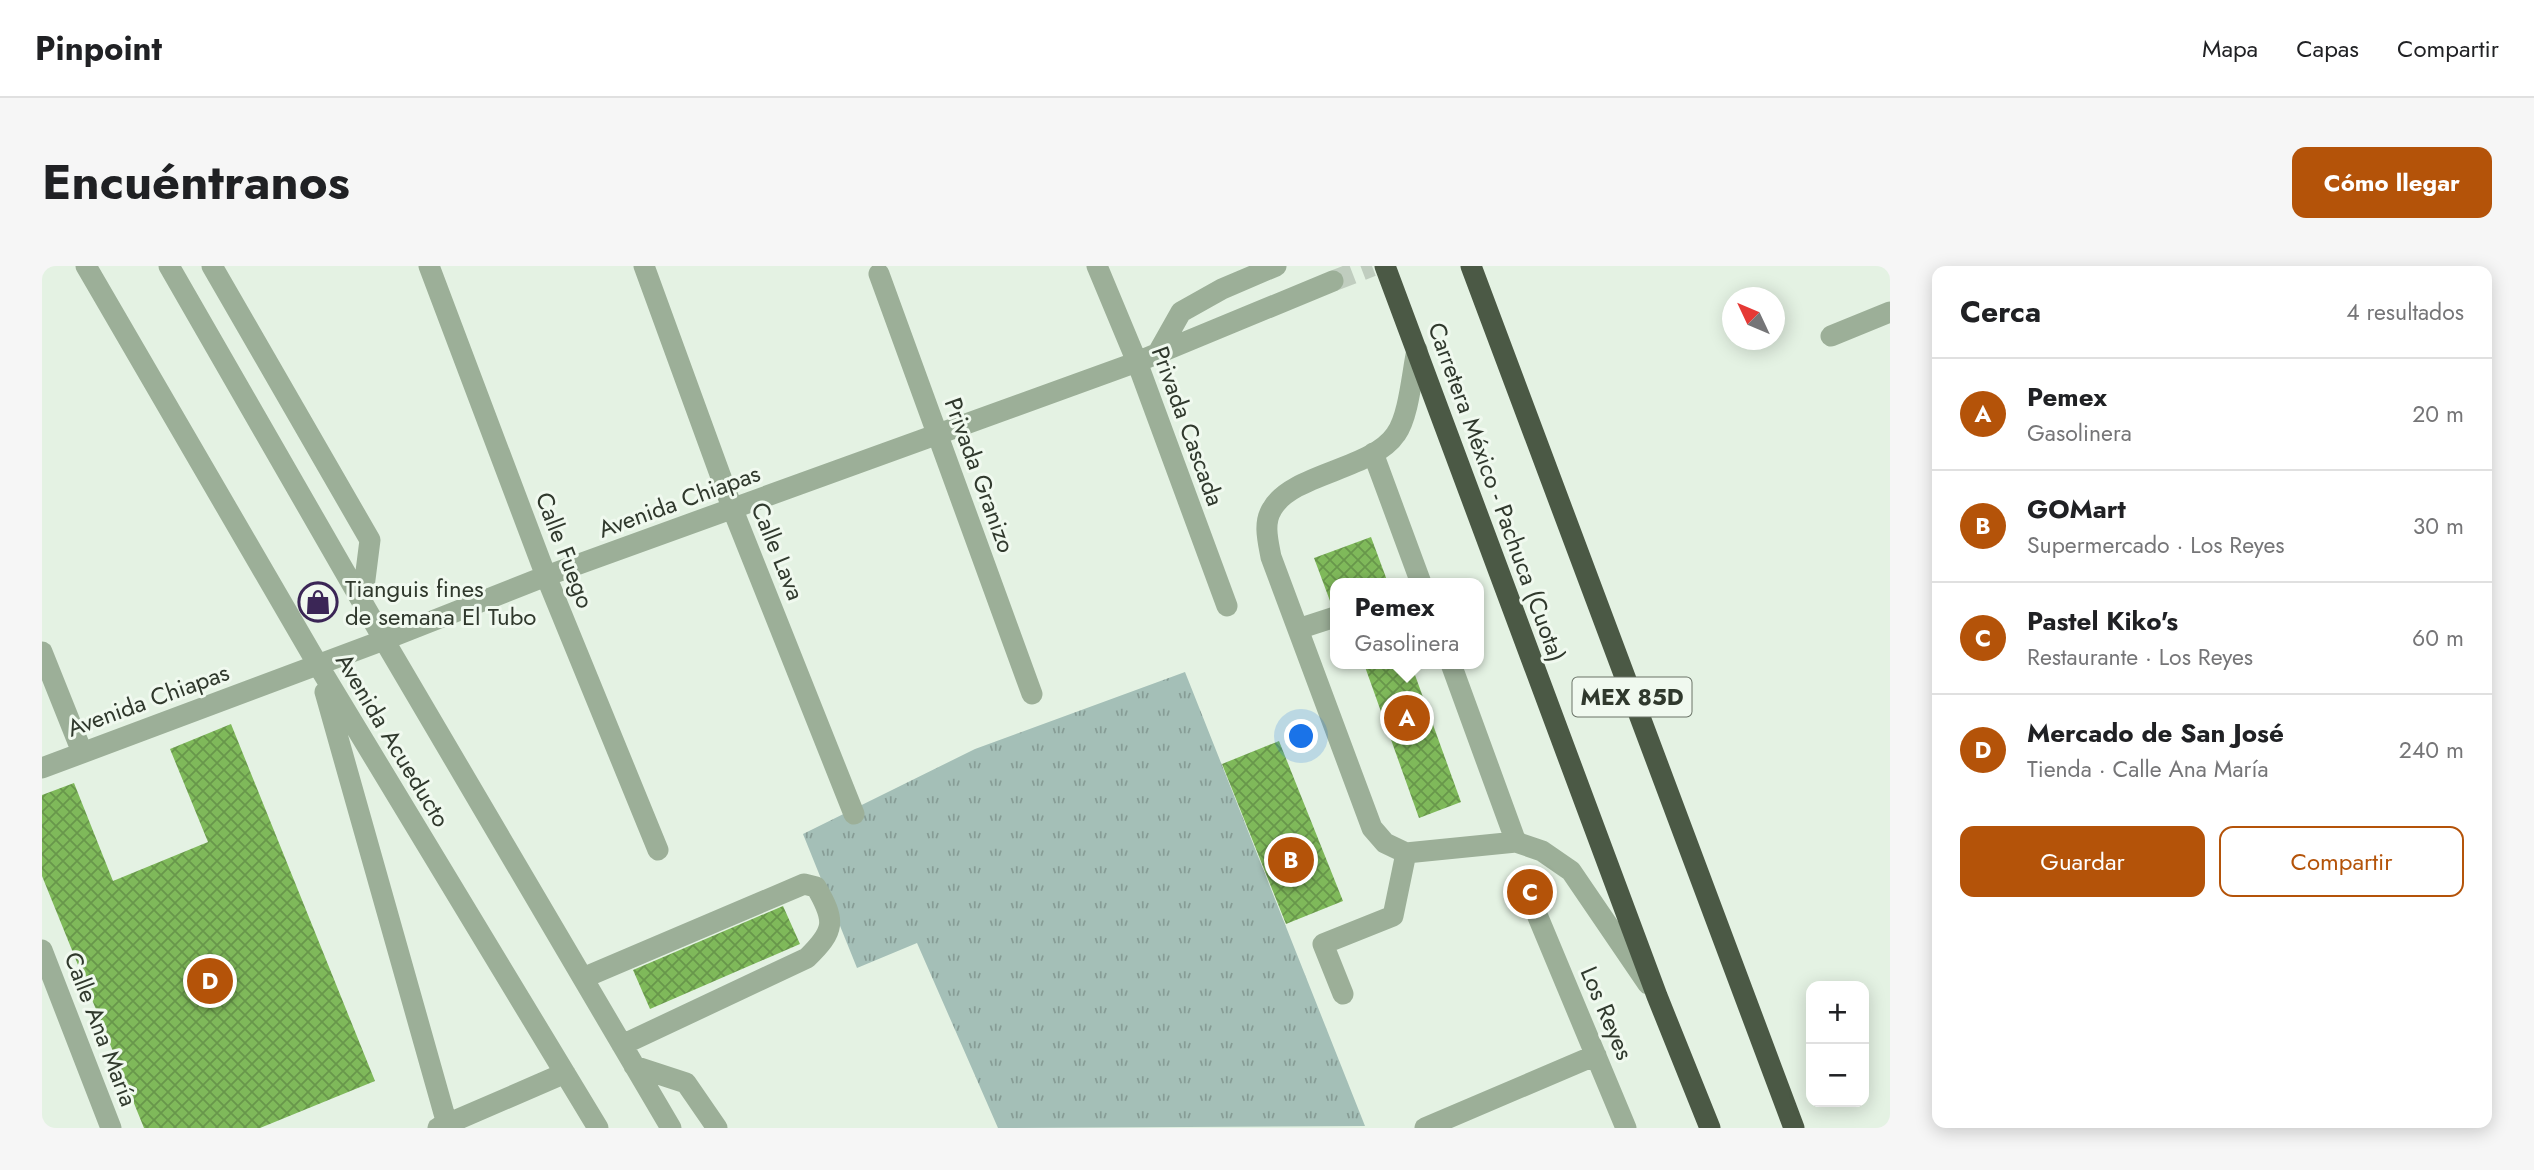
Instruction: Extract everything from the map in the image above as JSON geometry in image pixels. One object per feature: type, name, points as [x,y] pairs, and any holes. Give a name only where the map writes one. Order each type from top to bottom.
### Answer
[{"type":"highway","name":"Carretera México - Pachuca (Cuota)","points":[[1385,266],[1657,996],[1710,1128]]},
{"type":"highway","name":"MEX 85D","points":[[1471,266],[1794,1128]]},
{"type":"street","name":"Avenida Acueducto","points":[[86,266],[318,665],[598,1128]]},
{"type":"street","name":"Avenida Acueducto","points":[[169,266],[362,603],[671,1128]]},
{"type":"street","points":[[212,266],[370,540],[362,603]]},
{"type":"street","name":"Calle Fuego","points":[[429,266],[546,576],[658,850]]},
{"type":"street","name":"Calle Lava","points":[[645,266],[733,510],[854,814]]},
{"type":"street","name":"Privada Cascada","points":[[1097,266],[1137,362],[1227,606]]},
{"type":"street","points":[[1159,351],[1181,312],[1222,289],[1276,266]]},
{"type":"street","name":"Privada Granizo","points":[[879,274],[1032,694]]},
{"type":"street","name":"Avenida Chiapas","points":[[42,768],[384,640],[546,576],[1137,362],[1334,281]]},
{"type":"street","points":[[1831,336],[1890,312]]},
{"type":"street","points":[[1417,350],[1402,421],[1395,436],[1373,453],[1287,493],[1271,509],[1266,531],[1270,557],[1372,828],[1385,843],[1406,853],[1516,842],[1542,851],[1571,871],[1657,996]]},
{"type":"street","points":[[1373,453],[1419,578]]},
{"type":"street","points":[[1298,629],[1330,619]]},
{"type":"street","points":[[42,652],[82,752]]},
{"type":"street","points":[[318,665],[443,1126],[565,1073]]},
{"type":"street","points":[[1453,669],[1516,842]]},
{"type":"street","points":[[1343,994],[1323,944],[1393,916],[1406,853]]},
{"type":"street","points":[[583,978],[804,884],[816,887],[826,904],[832,920],[826,940],[807,958],[622,1045]]},
{"type":"street","name":"Los Reyes","points":[[1538,918],[1626,1128]]},
{"type":"street","name":"Calle Ana María","points":[[42,950],[111,1128]]},
{"type":"street","points":[[1425,1128],[1596,1055]]},
{"type":"street","points":[[634,1066],[686,1083],[717,1128]]},
{"type":"green space","points":[[1185,672],[1365,1126],[998,1128],[917,943],[857,968],[803,834],[975,749]]},
{"type":"building","points":[[1371,537],[1386,578],[1330,578],[1330,601],[1314,558]]},
{"type":"building","points":[[1366,669],[1413,669],[1461,802],[1419,818]]},
{"type":"building","points":[[231,724],[375,1081],[260,1128],[144,1128],[42,876],[42,795],[74,783],[113,881],[208,842],[170,749]]},
{"type":"building","points":[[1279,741],[1343,901],[1286,924],[1222,764]]},
{"type":"building","points":[[783,906],[800,944],[650,1009],[633,970]]},
{"type":"tunnel","points":[[1333,281],[1372,266]]},
{"type":"place","name":"Tianguis fines de semana El Tubo","points":[[318,602]]},
{"type":"place","name":"Pemex","points":[[1407,718]]},
{"type":"place","name":"GOMart","points":[[1291,860]]},
{"type":"place","name":"Pastel Kiko's","points":[[1530,892]]},
{"type":"place","name":"Mercado de San José","points":[[210,981]]}]
